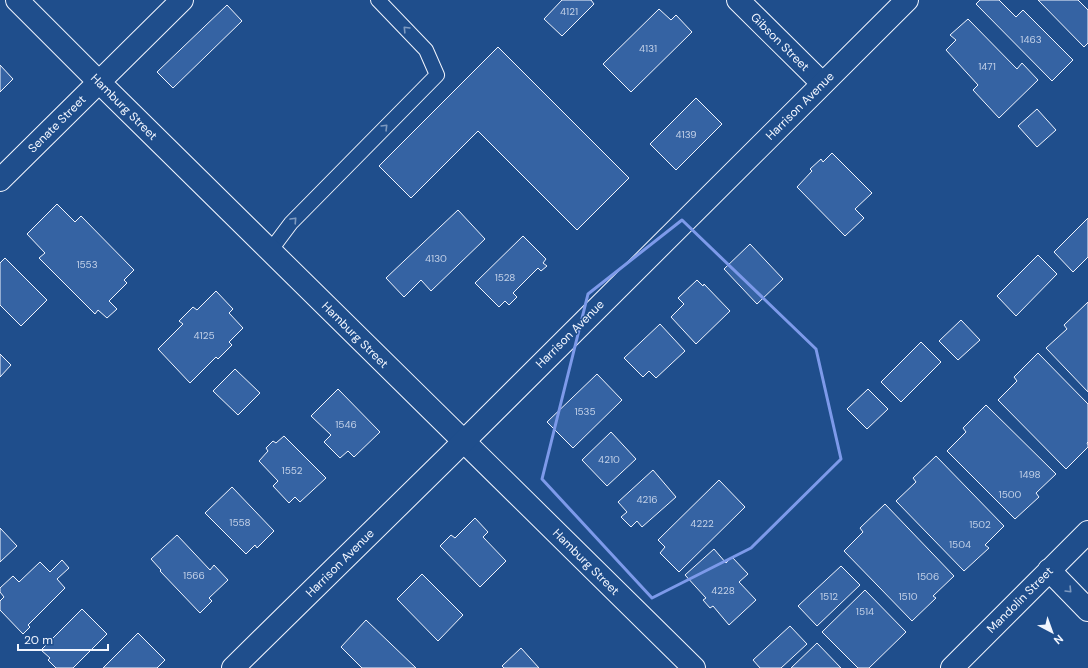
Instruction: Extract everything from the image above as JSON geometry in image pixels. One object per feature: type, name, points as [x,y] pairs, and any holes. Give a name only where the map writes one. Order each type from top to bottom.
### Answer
[{"type":"street","name":"Hamburg Street","points":[[18,0],[270,251],[694,668]]},
{"type":"street","name":"Senate Street","points":[[0,180],[182,0]]},
{"type":"street","name":"Gibson Street","points":[[738,0],[822,83]]},
{"type":"street","name":"Harrison Avenue","points":[[233,668],[907,0]]},
{"type":"street","name":"Mandolin Street","points":[[952,668],[1088,532]]},
{"type":"street","points":[[1049,570],[1088,610]]},
{"type":"lane","points":[[270,251],[291,223],[437,75],[426,50],[378,0]]},
{"type":"highlighted area","points":[[682,220],[816,349],[841,459],[751,548],[652,598],[542,479],[588,294]]},
{"type":"building","points":[[562,0],[591,0],[594,4],[562,36],[544,19]]},
{"type":"building","points":[[980,0],[999,0],[1016,17],[1023,10],[1073,60],[1052,81],[976,4]]},
{"type":"building","points":[[1038,0],[1078,0],[1088,10],[1088,43],[1084,47]]},
{"type":"building","points":[[227,5],[242,21],[173,88],[157,72]]},
{"type":"building","points":[[659,9],[671,20],[676,15],[692,32],[631,92],[603,64]]},
{"type":"building","points":[[968,19],[1017,69],[1022,63],[1038,80],[999,118],[973,90],[978,85],[946,50],[956,40],[950,35]]},
{"type":"building","points":[[498,47],[629,178],[577,230],[478,131],[411,198],[379,166]]},
{"type":"building","points":[[0,65],[13,79],[0,92]]},
{"type":"building","points":[[696,98],[722,124],[676,170],[650,144]]},
{"type":"building","points":[[1037,109],[1056,130],[1037,147],[1018,126]]},
{"type":"building","points":[[832,153],[872,193],[855,209],[864,218],[845,236],[797,187],[812,171],[810,169],[821,159],[823,162]]},
{"type":"building","points":[[57,204],[75,222],[81,216],[134,270],[124,280],[127,283],[109,301],[117,309],[107,318],[98,310],[95,314],[39,258],[45,253],[27,234]]},
{"type":"building","points":[[458,210],[485,239],[431,291],[421,280],[404,297],[386,278]]},
{"type":"building","points":[[1088,218],[1088,257],[1073,272],[1054,252]]},
{"type":"building","points":[[523,236],[546,259],[543,263],[547,266],[541,271],[538,268],[513,293],[517,297],[509,305],[505,301],[499,307],[475,283]]},
{"type":"building","points":[[750,244],[783,279],[757,304],[724,269]]},
{"type":"building","points":[[1038,255],[1057,274],[1016,316],[997,296]]},
{"type":"building","points":[[5,258],[47,300],[21,326],[0,305],[0,263]]},
{"type":"building","points":[[697,280],[703,286],[704,284],[730,311],[696,344],[671,317],[684,304],[678,298]]},
{"type":"building","points":[[216,291],[233,309],[229,313],[243,328],[229,342],[232,345],[218,359],[216,357],[190,383],[158,349],[183,324],[179,321],[193,307],[197,310]]},
{"type":"building","points":[[1088,302],[1088,392],[1046,348],[1067,329],[1064,325]]},
{"type":"building","points":[[961,320],[980,340],[958,360],[939,341]]},
{"type":"building","points":[[660,324],[685,351],[656,378],[649,371],[643,377],[624,358]]},
{"type":"building","points":[[921,342],[941,362],[901,402],[881,382]]},
{"type":"building","points":[[1038,353],[1088,404],[1088,447],[1066,469],[998,400],[1017,381],[1014,377]]},
{"type":"building","points":[[0,354],[11,365],[0,377]]},
{"type":"building","points":[[235,369],[260,393],[238,415],[213,391]]},
{"type":"building","points":[[597,374],[622,400],[573,448],[547,422]]},
{"type":"building","points":[[338,389],[380,432],[354,457],[348,451],[340,458],[324,442],[331,435],[311,416]]},
{"type":"building","points":[[868,389],[888,409],[867,429],[847,409]]},
{"type":"building","points":[[986,405],[1056,474],[1036,493],[1039,497],[1015,519],[947,451],[966,432],[963,428]]},
{"type":"building","points":[[611,432],[636,459],[607,486],[582,460]]},
{"type":"building","points":[[284,436],[326,478],[300,502],[295,497],[289,503],[273,486],[278,481],[259,461],[268,451],[266,448],[273,441],[276,443]]},
{"type":"building","points":[[936,456],[1004,526],[985,545],[989,548],[964,571],[896,501],[916,482],[913,478]]},
{"type":"building","points":[[653,470],[676,497],[642,527],[637,521],[631,527],[621,517],[627,512],[618,502]]},
{"type":"building","points":[[719,480],[745,507],[679,572],[660,553],[665,547],[658,540]]},
{"type":"building","points":[[232,487],[274,531],[257,548],[255,545],[246,554],[205,513]]},
{"type":"building","points":[[885,504],[954,576],[933,596],[936,598],[912,621],[844,551],[863,532],[860,528]]},
{"type":"building","points":[[475,518],[488,532],[483,537],[506,561],[480,587],[440,546],[451,535],[455,538]]},
{"type":"building","points":[[0,528],[17,546],[0,562]]},
{"type":"building","points":[[177,535],[210,570],[214,565],[228,580],[209,598],[212,601],[200,613],[160,571],[161,570],[151,559]]},
{"type":"building","points":[[714,549],[726,563],[732,557],[748,574],[739,582],[756,600],[729,625],[713,606],[710,608],[703,600],[706,598],[685,575]]},
{"type":"building","points":[[62,560],[69,568],[57,579],[65,588],[28,625],[30,627],[23,634],[0,610],[0,601],[4,597],[0,592],[0,588],[13,576],[19,582],[40,562],[50,572]]},
{"type":"building","points":[[841,566],[860,585],[817,626],[798,606]]},
{"type":"building","points":[[422,574],[463,615],[438,641],[397,599]]},
{"type":"building","points":[[865,590],[906,632],[869,668],[858,668],[822,632]]},
{"type":"building","points":[[82,609],[107,634],[73,668],[56,668],[48,660],[50,658],[41,650]]},
{"type":"building","points":[[366,620],[416,668],[362,668],[341,647]]},
{"type":"building","points":[[790,626],[807,644],[781,668],[760,668],[753,660]]},
{"type":"building","points":[[138,633],[165,660],[157,668],[103,668]]},
{"type":"building","points":[[817,643],[841,668],[791,668]]},
{"type":"building","points":[[521,648],[539,668],[504,668],[502,666]]}]
